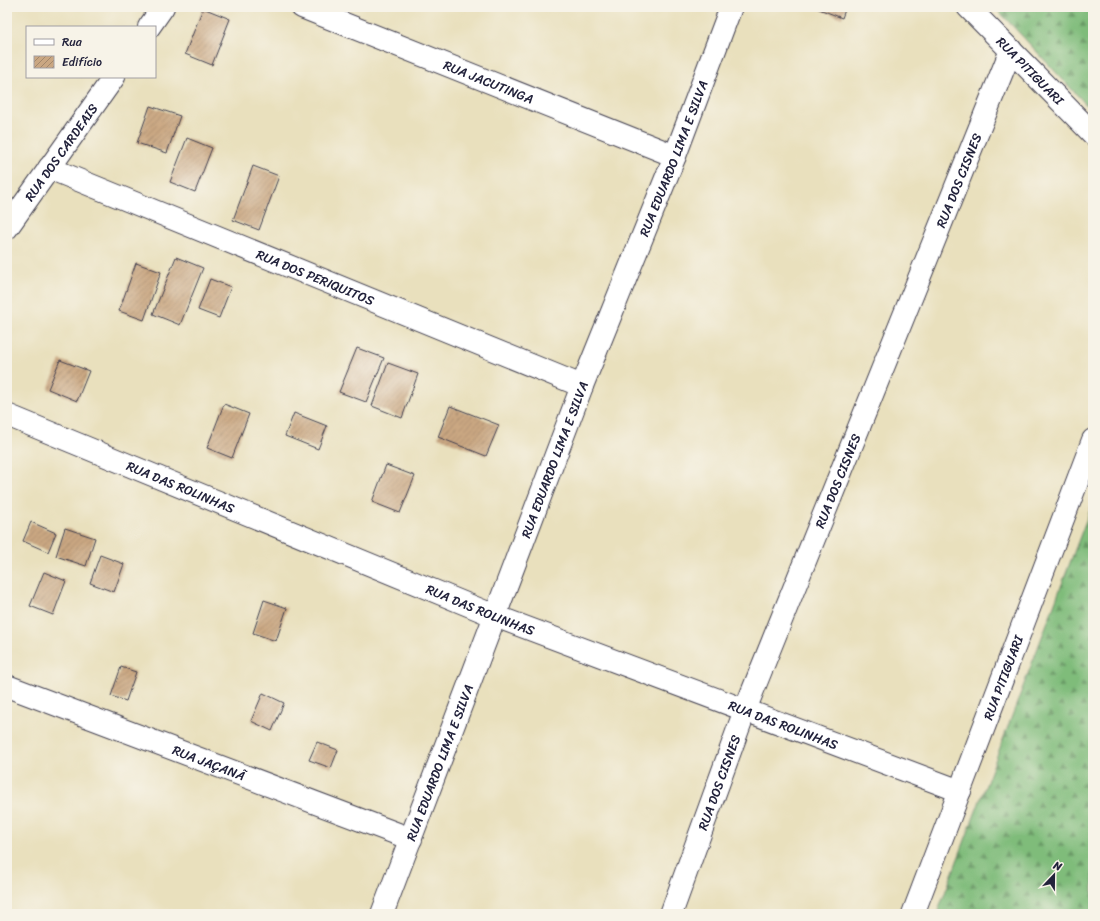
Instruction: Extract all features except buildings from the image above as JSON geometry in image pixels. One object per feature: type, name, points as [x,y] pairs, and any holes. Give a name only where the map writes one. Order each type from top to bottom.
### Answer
[{"type":"street","points":[[150,26],[163,7]]},
{"type":"street","name":"RUA JACUTINGA","points":[[302,7],[675,156]]},
{"type":"street","name":"RUA EDUARDO LIMA E SILVA","points":[[382,914],[582,386],[675,156],[731,7]]},
{"type":"street","name":"RUA PITIGUARI","points":[[968,7],[1093,134]]},
{"type":"street","name":"RUA DOS CISNES","points":[[671,914],[745,710],[1011,50]]},
{"type":"street","name":"RUA DOS CARDEAIS","points":[[7,228],[113,78]]},
{"type":"street","name":"RUA DOS PERIQUITOS","points":[[50,168],[582,386]]},
{"type":"street","name":"RUA DAS ROLINHAS","points":[[7,415],[495,616],[960,790]]},
{"type":"street","name":"RUA PITIGUARI","points":[[914,914],[1093,440]]},
{"type":"street","name":"RUA JAÇANÃ","points":[[7,686],[411,839]]},
{"type":"green space","points":[[995,7],[1093,7],[1093,112]]},
{"type":"green space","points":[[1093,502],[1093,914],[937,914]]}]
